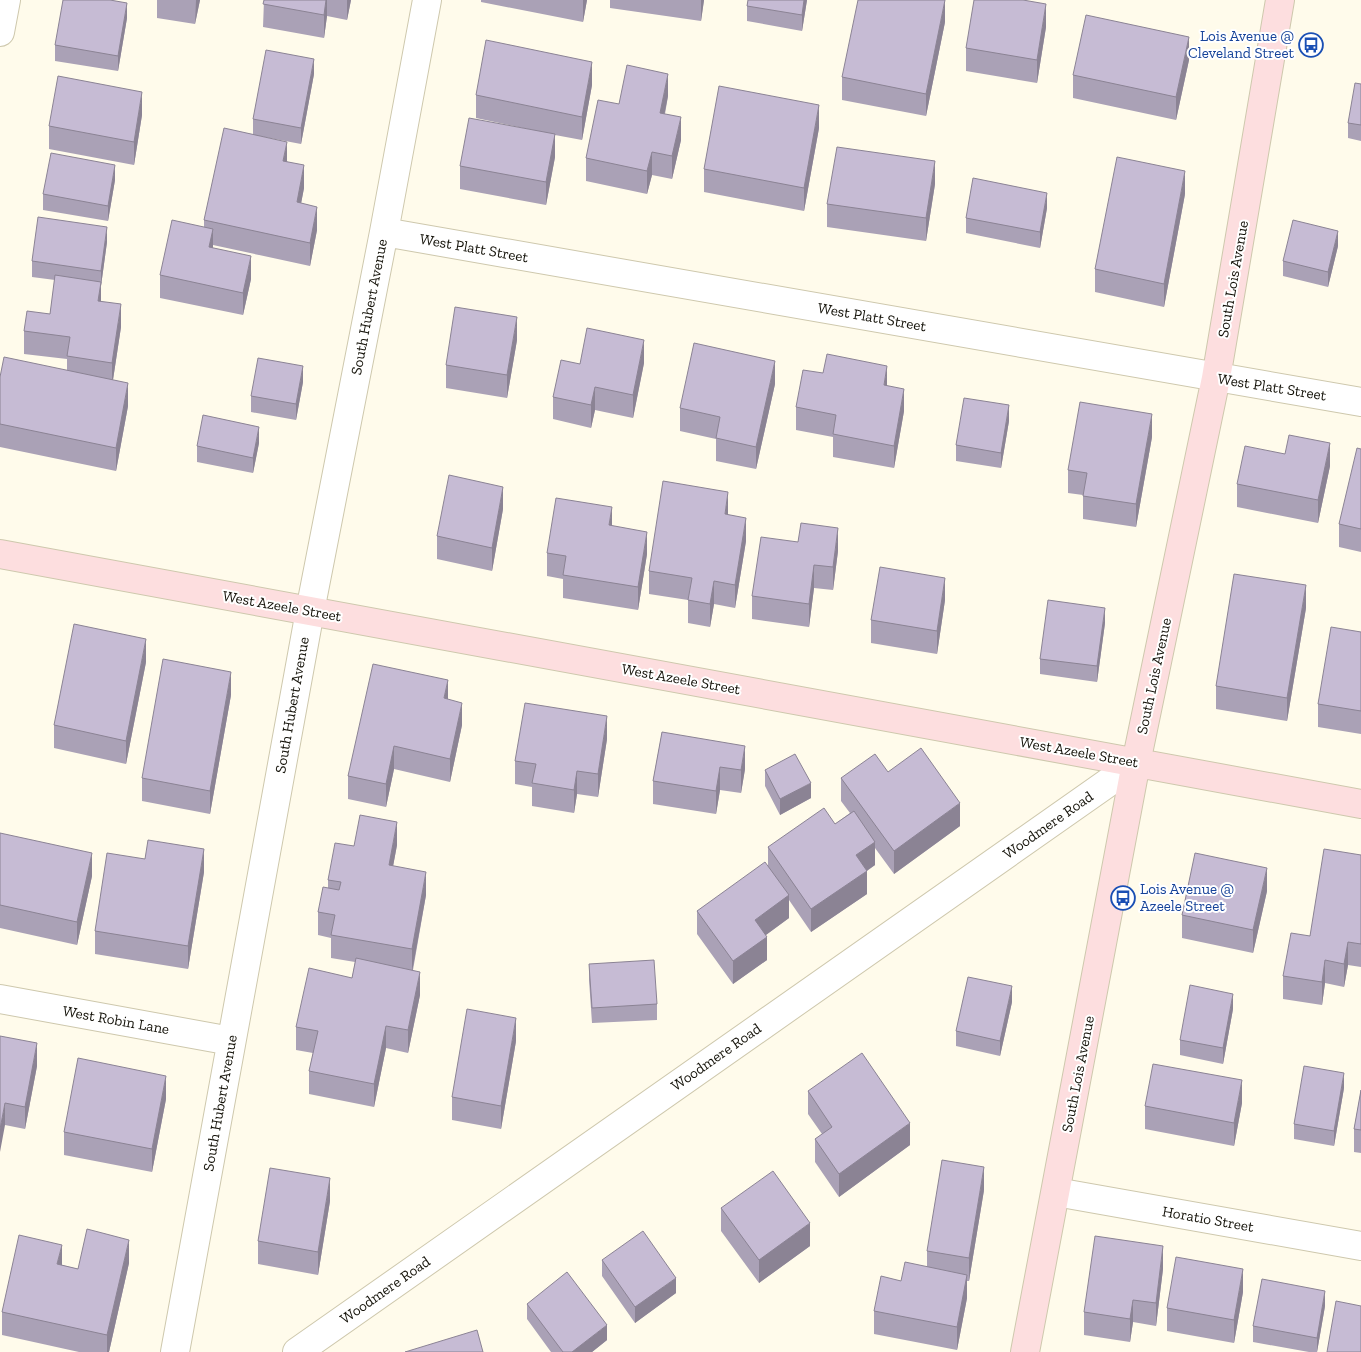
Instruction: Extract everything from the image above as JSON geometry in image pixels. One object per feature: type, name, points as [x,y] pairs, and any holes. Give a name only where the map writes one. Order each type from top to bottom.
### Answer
[{"type":"street","points":[[0,32],[6,0]]},
{"type":"street","name":"South Hubert Avenue","points":[[175,1352],[310,611],[427,0]]},
{"type":"street","name":"South Lois Avenue","points":[[1025,1352],[1136,763],[1216,378],[1280,0]]},
{"type":"street","name":"West Platt Street","points":[[384,232],[1361,402]]},
{"type":"street","name":"West Azeele Street","points":[[0,554],[1361,804]]},
{"type":"street","name":"Woodmere Road","points":[[297,1352],[1136,763]]},
{"type":"street","name":"West Robin Lane","points":[[0,999],[232,1041]]},
{"type":"street","name":"Horatio Street","points":[[1056,1192],[1361,1246]]},
{"type":"building","points":[[63,0],[110,0],[127,3],[118,56],[55,45]]},
{"type":"building","points":[[264,0],[326,0],[324,15],[263,4]]},
{"type":"building","points":[[748,0],[804,0],[802,15],[747,6]]},
{"type":"building","points":[[858,0],[945,0],[926,94],[842,77]]},
{"type":"building","points":[[974,0],[1023,0],[1046,4],[1037,60],[966,48]]},
{"type":"building","points":[[1086,15],[1189,37],[1176,97],[1073,75]]},
{"type":"building","points":[[486,40],[592,62],[582,117],[476,95]]},
{"type":"building","points":[[266,50],[314,59],[301,128],[253,119]]},
{"type":"building","points":[[627,65],[668,74],[660,113],[681,117],[672,156],[652,152],[647,171],[586,158],[598,100],[619,104]]},
{"type":"building","points":[[58,76],[142,92],[134,142],[49,126]]},
{"type":"building","points":[[1355,83],[1361,84],[1361,125],[1348,123]]},
{"type":"building","points":[[719,86],[819,105],[804,188],[704,169]]},
{"type":"building","points":[[469,118],[555,134],[546,182],[460,166]]},
{"type":"building","points":[[224,128],[287,142],[283,161],[304,165],[297,202],[317,207],[310,243],[204,220]]},
{"type":"building","points":[[837,147],[935,161],[926,218],[827,204]]},
{"type":"building","points":[[51,153],[115,165],[108,206],[43,194]]},
{"type":"building","points":[[1117,157],[1185,171],[1164,284],[1095,269]]},
{"type":"building","points":[[973,178],[1047,193],[1040,232],[966,218]]},
{"type":"building","points":[[38,217],[107,227],[101,271],[32,261]]},
{"type":"building","points":[[172,220],[213,229],[209,247],[251,256],[243,293],[160,275]]},
{"type":"building","points":[[1293,220],[1338,231],[1328,272],[1283,261]]},
{"type":"building","points":[[55,275],[101,282],[98,301],[121,304],[112,363],[67,356],[70,337],[24,331],[27,311],[50,314]]},
{"type":"building","points":[[455,307],[517,317],[507,375],[446,365]]},
{"type":"building","points":[[587,328],[644,340],[633,395],[595,387],[591,405],[553,397],[561,360],[580,364]]},
{"type":"building","points":[[694,343],[775,361],[756,447],[716,438],[720,417],[680,408]]},
{"type":"building","points":[[827,354],[887,366],[884,385],[904,389],[894,446],[833,434],[836,415],[796,407],[803,370],[823,373]]},
{"type":"building","points":[[4,357],[128,383],[116,448],[0,424],[0,377]]},
{"type":"building","points":[[258,358],[303,366],[296,404],[251,396]]},
{"type":"building","points":[[964,398],[1009,405],[1001,453],[956,445]]},
{"type":"building","points":[[1080,402],[1152,414],[1136,504],[1083,496],[1087,473],[1068,470]]},
{"type":"building","points":[[203,415],[259,427],[253,458],[197,446]]},
{"type":"building","points":[[1289,435],[1330,443],[1318,500],[1237,484],[1245,446],[1285,454]]},
{"type":"building","points":[[1357,448],[1361,449],[1361,529],[1339,524]]},
{"type":"building","points":[[449,475],[503,487],[492,548],[437,536]]},
{"type":"building","points":[[663,481],[728,492],[725,514],[746,518],[735,585],[714,581],[710,604],[688,600],[692,578],[649,571]]},
{"type":"building","points":[[556,498],[612,507],[609,525],[647,532],[638,587],[563,575],[566,556],[547,553]]},
{"type":"building","points":[[801,523],[838,528],[833,567],[814,565],[809,604],[752,596],[761,537],[798,542]]},
{"type":"building","points":[[880,567],[945,578],[937,631],[871,620]]},
{"type":"building","points":[[1234,574],[1306,585],[1287,698],[1216,686]]},
{"type":"building","points":[[1048,600],[1105,608],[1097,666],[1040,659]]},
{"type":"building","points":[[74,624],[146,639],[126,741],[54,725]]},
{"type":"building","points":[[1331,627],[1361,632],[1361,711],[1318,704]]},
{"type":"building","points":[[163,659],[231,672],[210,791],[142,778]]},
{"type":"building","points":[[373,664],[448,680],[444,698],[462,703],[450,759],[394,746],[386,784],[348,776]]},
{"type":"building","points":[[525,703],[607,716],[598,774],[577,771],[574,790],[532,783],[536,764],[515,761]]},
{"type":"building","points":[[662,732],[745,746],[741,770],[720,767],[716,791],[653,781]]},
{"type":"building","points":[[921,748],[960,803],[894,851],[841,778],[875,754],[888,772]]},
{"type":"building","points":[[795,754],[811,783],[780,799],[765,770]]},
{"type":"building","points":[[824,808],[835,824],[854,811],[875,842],[856,855],[867,871],[811,909],[768,847]]},
{"type":"building","points":[[360,815],[397,822],[389,865],[426,872],[412,949],[331,935],[335,915],[318,912],[323,887],[339,890],[341,882],[328,880],[335,843],[354,846]]},
{"type":"building","points":[[0,833],[92,853],[77,922],[0,905]]},
{"type":"building","points":[[148,840],[204,849],[188,946],[95,931],[107,853],[145,859]]},
{"type":"building","points":[[1324,849],[1361,855],[1361,944],[1348,942],[1344,964],[1325,960],[1322,982],[1283,976],[1291,933],[1310,936]]},
{"type":"building","points":[[1195,853],[1267,868],[1253,930],[1182,915]]},
{"type":"building","points":[[765,862],[789,895],[755,920],[767,937],[733,961],[697,911]]},
{"type":"building","points":[[356,958],[420,972],[408,1030],[386,1026],[374,1084],[309,1071],[318,1031],[296,1027],[309,968],[352,978]]},
{"type":"building","points":[[654,960],[657,1004],[592,1008],[589,964]]},
{"type":"building","points":[[968,977],[1012,986],[1000,1041],[956,1031]]},
{"type":"building","points":[[1190,985],[1233,994],[1223,1048],[1180,1040]]},
{"type":"building","points":[[467,1009],[516,1018],[501,1106],[452,1097]]},
{"type":"building","points":[[0,1036],[37,1043],[25,1107],[5,1103],[0,1129]]},
{"type":"building","points":[[862,1053],[910,1123],[839,1174],[815,1139],[832,1127],[808,1091]]},
{"type":"building","points":[[78,1058],[166,1076],[152,1149],[64,1132]]},
{"type":"building","points":[[1153,1064],[1242,1080],[1234,1123],[1145,1106]]},
{"type":"building","points":[[1304,1066],[1344,1073],[1334,1131],[1294,1124]]},
{"type":"building","points":[[1361,1090],[1361,1130],[1354,1129]]},
{"type":"building","points":[[942,1160],[984,1167],[969,1258],[927,1251]]},
{"type":"building","points":[[270,1168],[330,1178],[318,1252],[258,1241]]},
{"type":"building","points":[[773,1171],[810,1223],[759,1260],[721,1208]]},
{"type":"building","points":[[87,1229],[129,1240],[107,1335],[2,1312],[19,1235],[62,1245],[57,1264],[78,1269]]},
{"type":"building","points":[[643,1231],[676,1278],[635,1307],[602,1260]]},
{"type":"building","points":[[1095,1236],[1163,1246],[1156,1303],[1133,1300],[1130,1319],[1084,1312]]},
{"type":"building","points":[[1176,1257],[1243,1269],[1234,1320],[1167,1308]]},
{"type":"building","points":[[905,1262],[967,1275],[957,1327],[874,1311],[881,1276],[901,1281]]},
{"type":"building","points":[[567,1272],[607,1325],[572,1352],[563,1352],[527,1304]]},
{"type":"building","points":[[1262,1279],[1325,1291],[1317,1338],[1253,1326]]},
{"type":"building","points":[[1336,1301],[1361,1306],[1361,1352],[1327,1352]]},
{"type":"building","points":[[477,1330],[483,1352],[405,1352]]},
{"type":"place","name":"Lois Avenue @ Cleveland Street","points":[[1311,45]]},
{"type":"place","name":"Lois Avenue @ Azeele Street","points":[[1123,898]]}]
